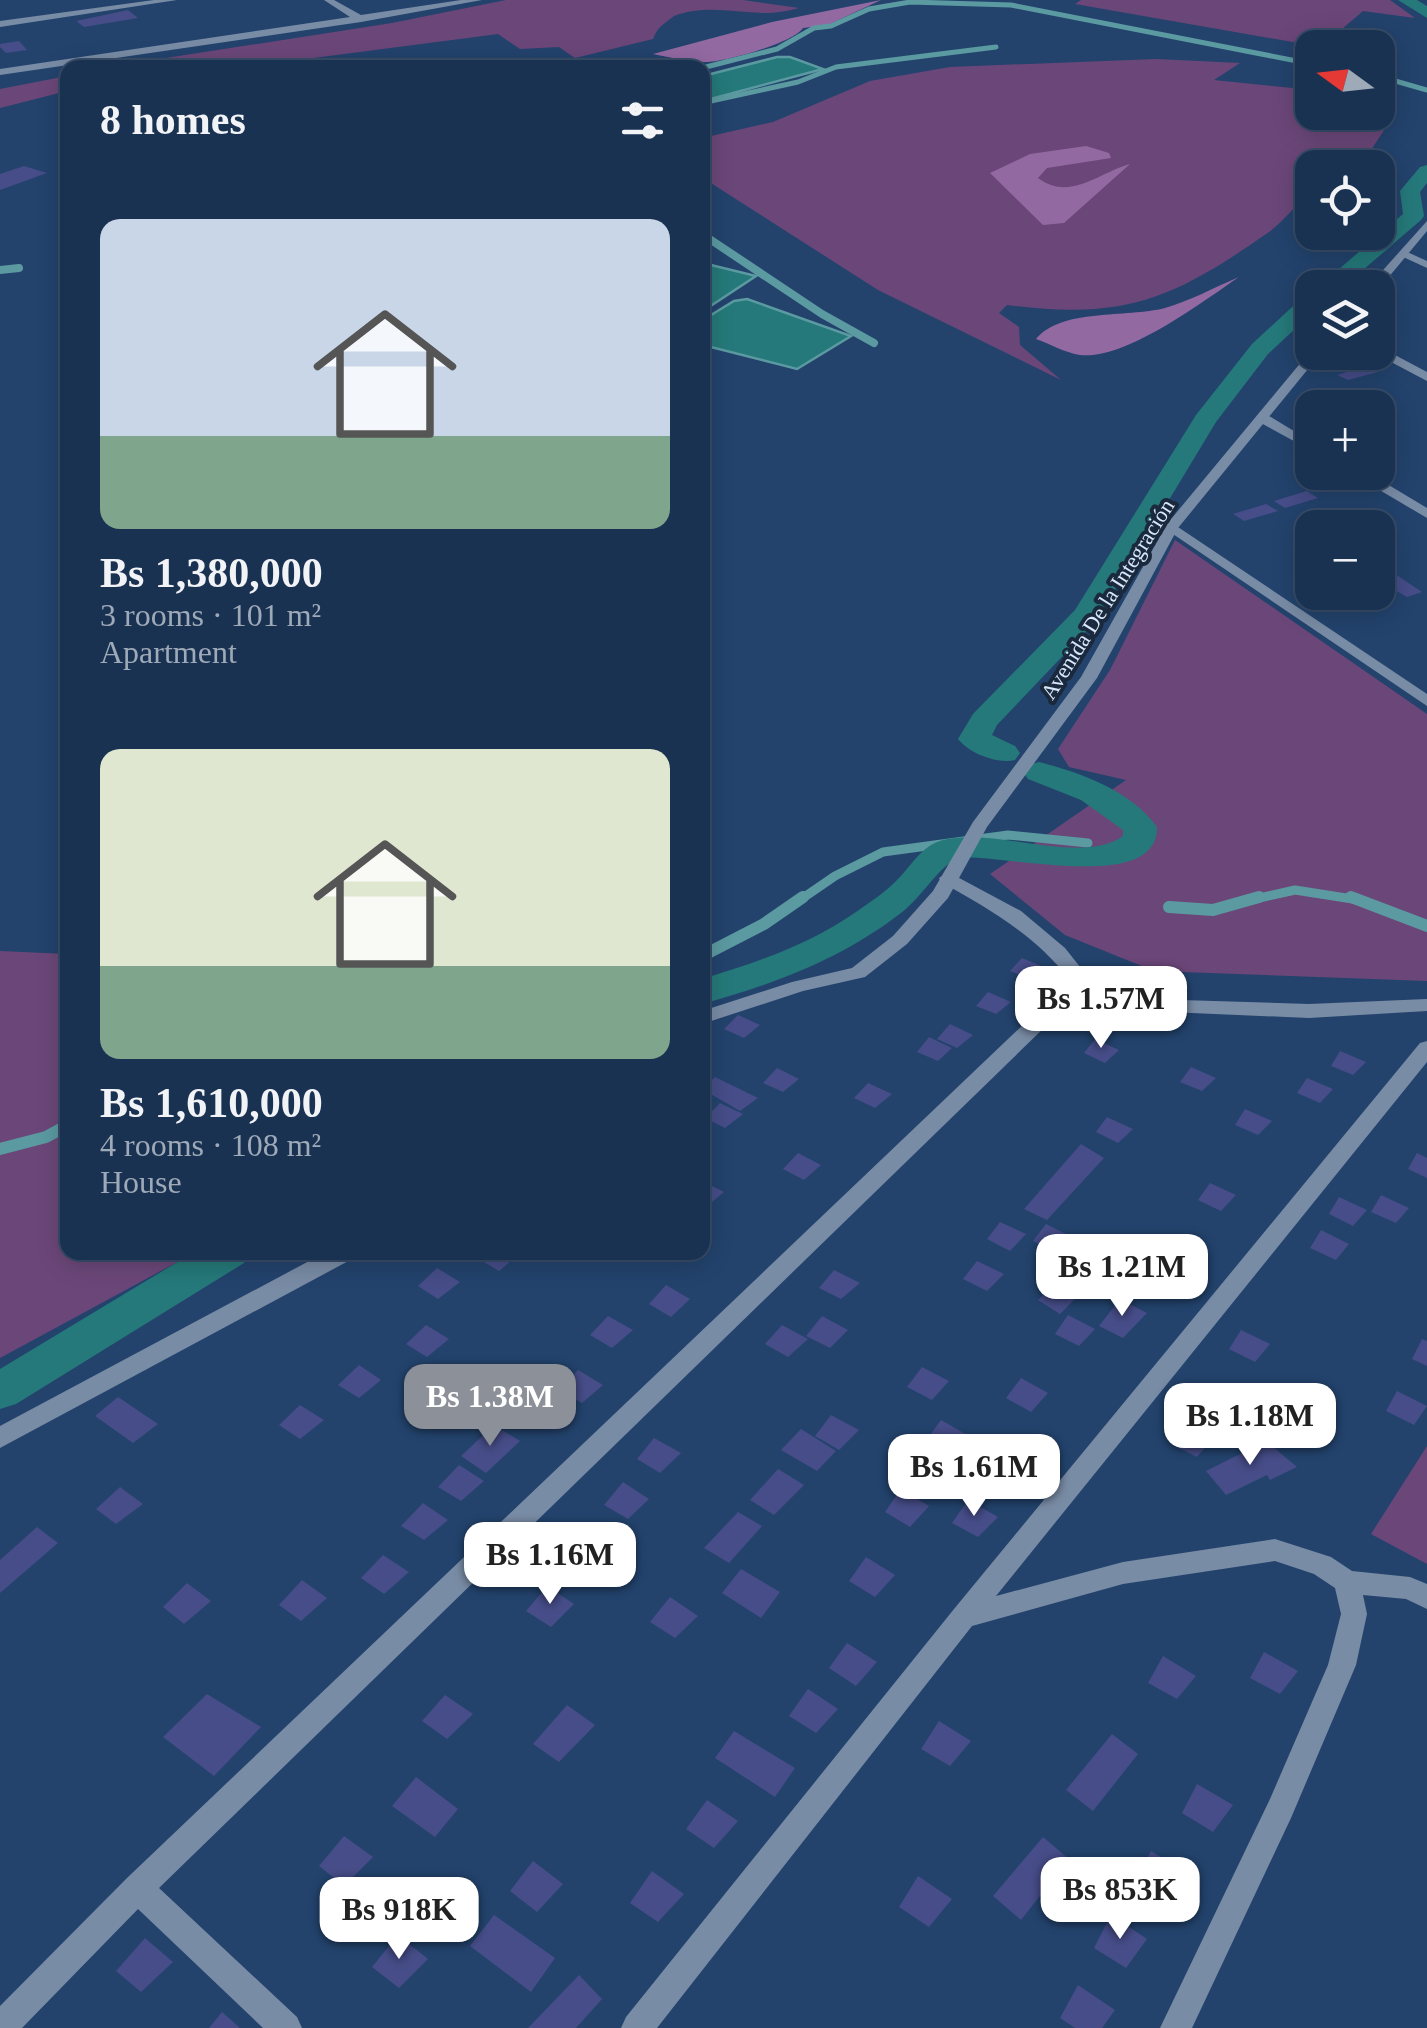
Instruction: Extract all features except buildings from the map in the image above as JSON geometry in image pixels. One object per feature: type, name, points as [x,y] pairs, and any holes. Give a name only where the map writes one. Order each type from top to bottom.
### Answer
[{"type":"street","points":[[0,24],[172,0]]},
{"type":"street","points":[[328,0],[361,20]]},
{"type":"street","points":[[83,60],[478,0]]},
{"type":"street","points":[[0,72],[60,63]]},
{"type":"street","points":[[1390,270],[1427,224]]},
{"type":"street","points":[[1405,254],[1427,265]]},
{"type":"street","points":[[1395,359],[1427,376]]},
{"type":"street","name":"Avenida De la Integración","points":[[710,1015],[799,986],[858,973],[900,940],[941,894],[979,826],[1089,678],[1172,526],[1302,370]]},
{"type":"street","points":[[1264,419],[1295,437]]},
{"type":"street","points":[[1386,490],[1427,514]]},
{"type":"street","points":[[1172,526],[1427,701]]},
{"type":"street","points":[[954,870],[1058,952],[1081,980],[1146,1005],[1208,1010],[1427,1005]]},
{"type":"street","points":[[0,2028],[138,1888],[1081,980]]},
{"type":"street","points":[[638,2028],[963,1617],[1427,1048]]},
{"type":"street","points":[[0,1438],[331,1260]]},
{"type":"street","points":[[963,1617],[1124,1573],[1274,1550],[1322,1565],[1348,1582],[1410,1588],[1427,1597]]},
{"type":"street","points":[[1176,2028],[1281,1808],[1342,1665],[1354,1614],[1348,1582]]},
{"type":"street","points":[[138,1888],[286,2028]]},
{"type":"shaded area","points":[[506,0],[743,0],[799,8],[767,13],[690,12],[674,16],[653,39],[575,58],[559,47],[520,49],[498,34],[299,60],[153,60],[392,23]]},
{"type":"shaded area","points":[[881,0],[828,25],[803,28],[774,45],[717,61],[653,54],[772,22]]},
{"type":"shaded area","points":[[1081,0],[1390,0],[1415,18],[1363,11],[1341,30],[1295,30],[1295,42],[1075,4]]},
{"type":"shaded area","points":[[777,57],[790,57],[823,69],[710,99],[710,74]]},
{"type":"shaded area","points":[[1156,59],[1240,63],[1214,80],[1295,88],[1295,130],[1384,130],[1371,150],[1295,150],[1295,208],[1233,257],[1173,289],[1115,307],[1083,310],[1007,305],[999,313],[1019,327],[1020,345],[1061,380],[878,290],[710,182],[710,136],[773,122],[870,81],[950,67]]},
{"type":"shaded area","points":[[60,77],[60,93],[0,108],[0,89]]},
{"type":"shaded area","points":[[1086,146],[1109,153],[1111,158],[1047,168],[1038,178],[1050,185],[1073,186],[1130,164],[1064,223],[1043,225],[990,173],[1030,154]]},
{"type":"shaded area","points":[[710,265],[756,276],[710,306]]},
{"type":"shaded area","points":[[1239,277],[1185,314],[1119,348],[1080,355],[1036,339],[1062,322],[1165,308]]},
{"type":"shaded area","points":[[747,299],[851,336],[797,369],[710,347],[710,316],[734,301]]},
{"type":"shaded area","points":[[1175,540],[1427,714],[1427,981],[1154,971],[1065,935],[990,874],[1126,780],[1069,767],[1058,749],[1110,670]]},
{"type":"shaded area","points":[[0,951],[60,954],[60,1260],[181,1260],[0,1358]]},
{"type":"shaded area","points":[[1427,1446],[1427,1564],[1371,1534]]},
{"type":"waterway","points":[[1406,0],[1427,13]]},
{"type":"waterway","points":[[710,66],[777,49],[814,28],[831,26],[869,9],[910,2],[1011,5],[1295,61]]},
{"type":"waterway","points":[[710,101],[798,82],[836,67],[996,47]]},
{"type":"waterway","points":[[1395,81],[1427,90]]},
{"type":"waterway","points":[[1350,270],[1414,216],[1410,191],[1427,171]]},
{"type":"waterway","points":[[710,239],[822,314],[874,343]]},
{"type":"waterway","points":[[0,270],[19,268]]},
{"type":"waterway","points":[[1004,753],[974,739],[984,721],[1086,615],[1205,420],[1260,349],[1295,317]]},
{"type":"waterway","points":[[710,989],[787,965],[832,944],[898,898],[936,856],[949,849],[996,847],[1103,857],[1124,852],[1140,840],[1140,827],[1104,800],[1082,787],[1039,772]]},
{"type":"waterway","points":[[800,900],[835,876],[883,852],[1008,835],[1088,843]]},
{"type":"waterway","points":[[1251,900],[1295,890],[1359,900]]},
{"type":"waterway","points":[[710,952],[764,924],[803,897]]},
{"type":"waterway","points":[[1169,907],[1213,910],[1259,897]]},
{"type":"waterway","points":[[1351,897],[1359,900]]},
{"type":"waterway","points":[[1359,900],[1427,926]]},
{"type":"waterway","points":[[0,1149],[60,1129]]},
{"type":"waterway","points":[[0,1391],[216,1260]]}]
